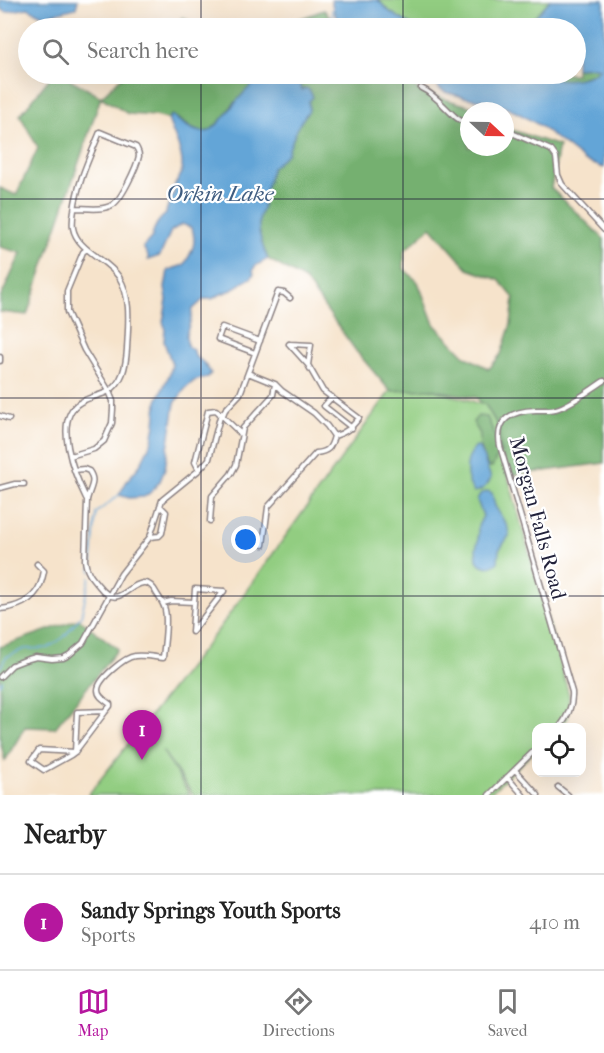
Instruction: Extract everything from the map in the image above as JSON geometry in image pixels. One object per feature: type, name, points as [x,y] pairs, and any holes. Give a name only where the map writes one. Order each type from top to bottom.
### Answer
[{"type":"street","points":[[421,88],[432,93],[460,122]]},
{"type":"street","points":[[75,208],[106,207],[116,202],[137,160],[139,153],[136,147],[100,132],[75,197],[74,231],[80,242],[116,273],[128,298],[126,364],[121,379],[109,391],[81,401],[70,412],[67,421],[70,456],[87,500]]},
{"type":"street","points":[[514,134],[551,150],[556,157],[558,175],[562,184],[604,230]]},
{"type":"street","points":[[70,456],[94,449],[104,441],[112,423],[113,401],[109,391],[84,350],[67,312],[67,291],[83,252],[87,249]]},
{"type":"street","points":[[0,677],[12,665],[36,657],[58,659],[69,655],[83,643],[108,594],[150,537],[162,500],[209,459],[222,414],[240,394],[278,292],[284,292],[290,297]]},
{"type":"street","points":[[255,353],[218,339],[222,327],[260,341]]},
{"type":"street","points":[[308,365],[311,345],[289,344],[308,365],[323,391],[359,418],[352,428],[334,436]]},
{"type":"street","points":[[0,357],[0,362]]},
{"type":"street","points":[[248,374],[275,384],[314,413],[334,436]]},
{"type":"street","name":"Morgan Falls Road","points":[[563,723],[570,711],[572,692],[500,446],[499,428],[507,418],[520,412],[561,407],[604,381]]},
{"type":"street","points":[[210,521],[212,496],[236,465],[243,428],[273,395],[275,384]]},
{"type":"street","points":[[332,397],[324,406],[352,428]]},
{"type":"street","points":[[199,470],[195,462],[208,411],[216,410],[222,414],[242,434]]},
{"type":"street","points":[[0,416],[9,419]]},
{"type":"street","points":[[263,545],[268,507],[315,453],[323,453],[329,448],[334,436]]},
{"type":"street","points":[[74,470],[89,471],[93,479],[93,486],[87,500],[85,560],[87,571],[102,590],[117,596],[141,583],[146,583],[153,587],[166,612],[163,658],[134,656],[108,673],[99,685],[98,692],[110,706],[75,752],[44,770],[31,761],[39,750],[75,752]]},
{"type":"street","points":[[0,488],[24,484]]},
{"type":"street","points":[[150,537],[159,536],[162,533],[166,512],[160,506]]},
{"type":"street","points":[[0,609],[27,601],[35,594],[41,585],[44,571],[37,564]]},
{"type":"street","points":[[195,589],[224,591],[192,632],[194,602],[195,589]]},
{"type":"street","points":[[163,603],[194,602]]},
{"type":"street","points":[[75,752],[77,712],[106,711]]},
{"type":"street","points":[[489,795],[532,754]]},
{"type":"street","points":[[515,770],[537,795]]},
{"type":"street","points":[[507,777],[523,795]]},
{"type":"street","points":[[558,787],[568,795]]},
{"type":"green space","points":[[378,0],[550,0],[534,18],[400,18]]},
{"type":"green space","points":[[324,10],[331,18],[302,18]]},
{"type":"green space","points":[[599,67],[600,69],[586,76],[586,68]]},
{"type":"green space","points":[[45,84],[78,84],[101,97],[27,315],[0,312],[0,299],[21,253],[0,247],[0,188],[16,195],[38,148],[20,115]]},
{"type":"green space","points":[[115,84],[260,84],[246,91],[210,131],[195,130],[172,115],[168,119],[128,114],[101,97]]},
{"type":"green space","points":[[299,84],[407,84],[460,103],[460,156],[514,156],[514,131],[559,146],[551,188],[604,239],[604,463],[507,476],[500,448],[499,428],[485,404],[477,398],[430,389],[390,391],[356,351],[305,280],[268,259],[261,243],[258,221],[272,168],[283,157],[298,126],[309,110]],"holes":[[[431,227],[468,269],[499,280],[514,298],[511,324],[501,354],[489,369],[465,356],[434,324],[418,282],[404,269],[404,251]]]},
{"type":"green space","points":[[430,389],[485,404],[499,428],[500,448],[569,695],[568,718],[563,723],[532,723],[532,754],[488,795],[193,795],[162,750],[190,795],[88,795],[218,630],[390,391]]},
{"type":"green space","points":[[478,416],[487,417],[496,437],[499,453],[492,467],[488,467],[480,446],[480,434],[473,422]]},
{"type":"green space","points":[[79,619],[118,649],[55,728],[25,727],[5,761],[0,741],[0,647]]},
{"type":"water","points":[[0,0],[78,0],[76,8],[44,16],[28,8],[6,12],[0,8]]},
{"type":"water","points":[[331,0],[378,0],[400,18],[337,18]]},
{"type":"water","points":[[550,0],[604,0],[604,168],[585,161],[539,125],[514,111],[514,102],[468,98],[445,92],[436,84],[586,84],[586,76],[600,68],[586,67],[586,18],[534,18]]},
{"type":"water","name":"Orkin Lake","points":[[253,84],[299,84],[302,90],[306,88],[313,97],[309,101],[309,110],[298,126],[287,154],[272,168],[265,193],[259,227],[268,259],[255,266],[251,278],[212,299],[204,299],[192,310],[186,336],[187,346],[194,351],[195,356],[211,373],[208,377],[194,381],[175,403],[165,469],[160,481],[144,497],[129,498],[119,495],[140,465],[152,441],[157,401],[172,364],[164,342],[163,322],[167,300],[165,288],[168,270],[184,265],[194,243],[192,228],[182,224],[171,231],[160,256],[148,260],[143,247],[166,214],[174,187],[181,174],[182,160],[168,119],[172,115],[195,130],[209,131]]},
{"type":"water","points":[[476,447],[480,448],[491,478],[484,487],[474,492],[468,481],[467,463]]},
{"type":"water","points":[[488,491],[492,493],[495,506],[509,532],[509,536],[499,550],[498,562],[489,567],[480,564],[477,560],[476,549],[478,526],[483,516],[477,500],[480,494]]},
{"type":"waterway","points":[[332,18],[334,6]]},
{"type":"waterway","points":[[91,572],[96,513],[119,495]]},
{"type":"waterway","points":[[0,668],[6,657],[24,649],[48,648],[64,637],[81,616],[90,577]]},
{"type":"waterway","points":[[0,684],[2,680]]},
{"type":"place","name":"Sandy Springs Youth Sports","points":[[142,760]]}]
